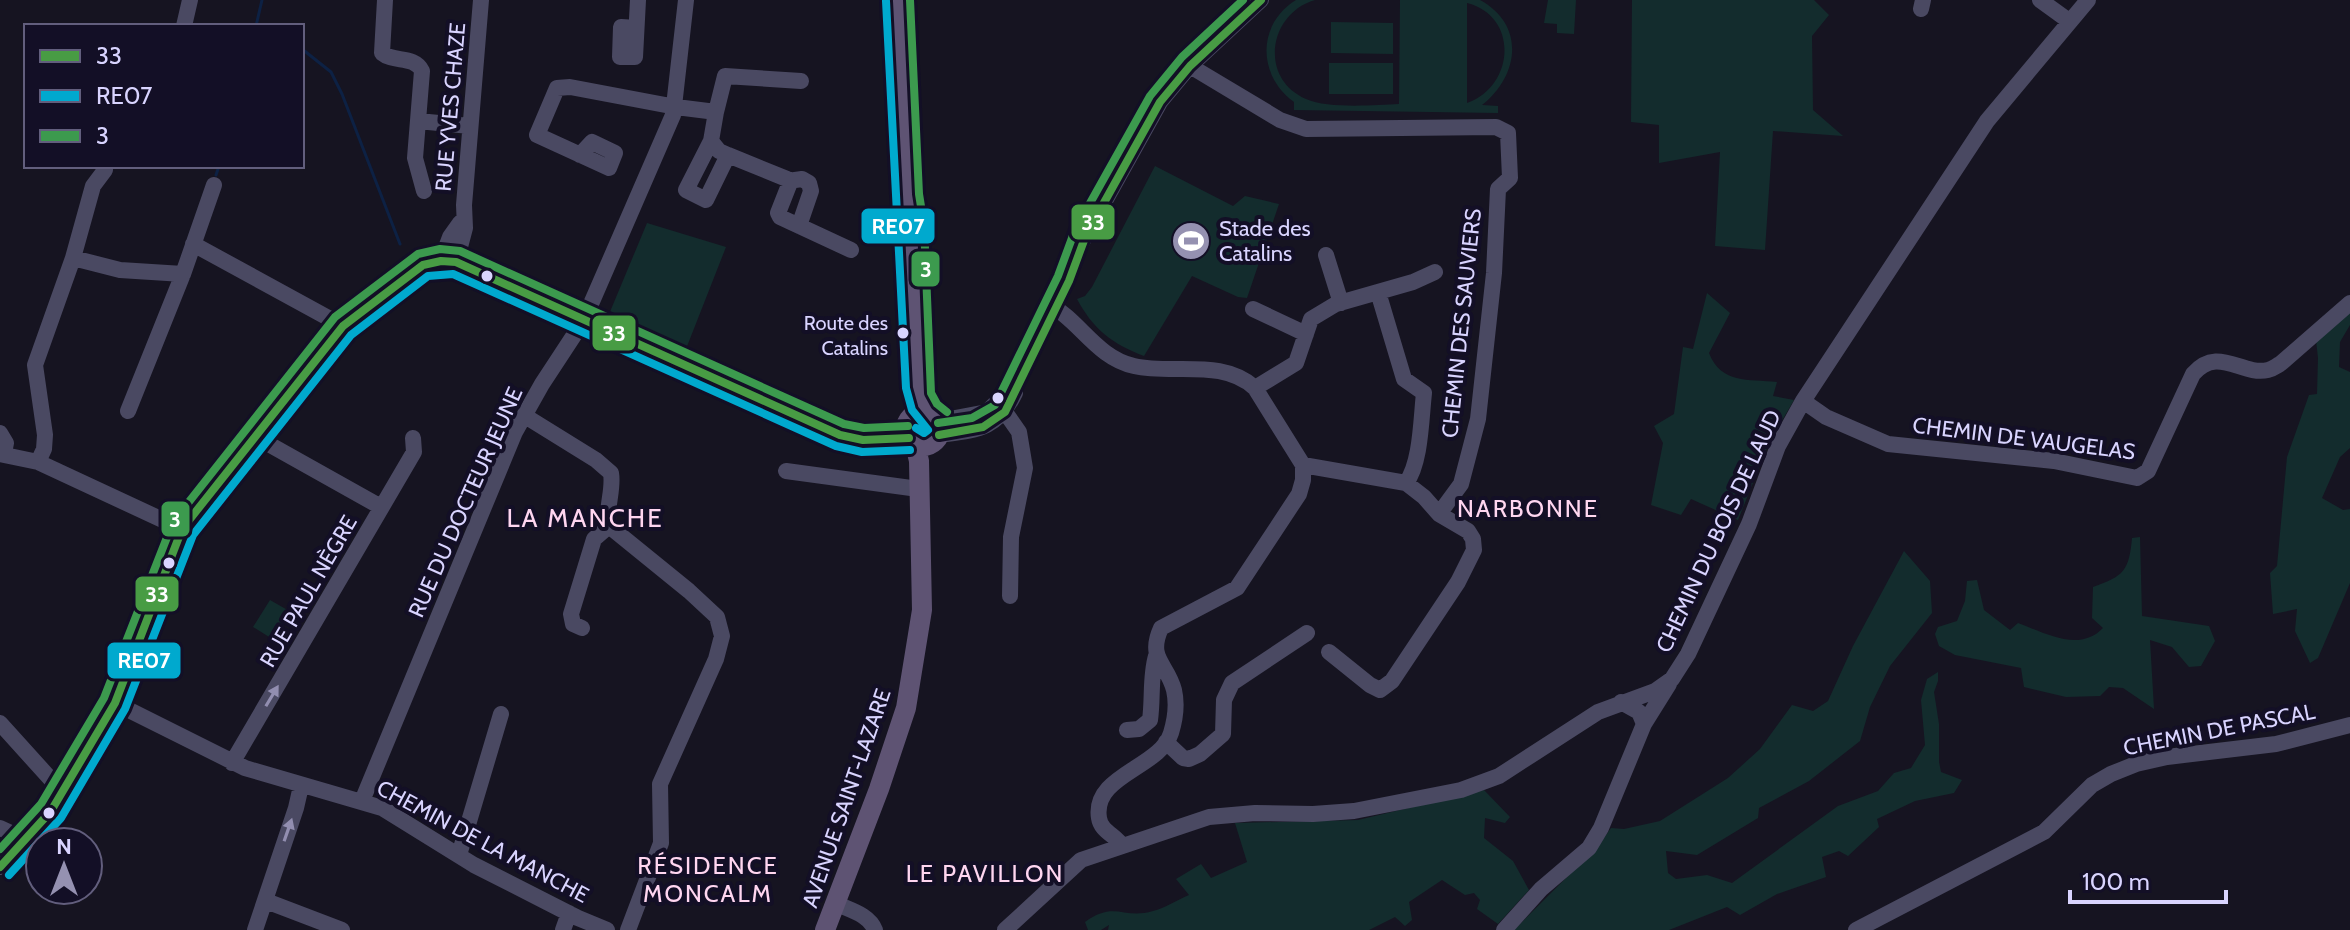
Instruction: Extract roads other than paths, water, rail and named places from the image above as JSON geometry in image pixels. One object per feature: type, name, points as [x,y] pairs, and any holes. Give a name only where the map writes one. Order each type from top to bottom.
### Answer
[{"type":"main road","name":"AVENUE SAINT-LAZARE","points":[[825,930],[906,708],[922,610],[919,461],[922,430],[898,0]]},
{"type":"street","points":[[184,24],[190,0]]},
{"type":"street","points":[[385,0],[382,53],[388,58],[418,64],[422,71],[415,158],[424,191]]},
{"type":"street","name":"RUE YVES CHAZE","points":[[449,261],[450,237],[463,217],[481,0]]},
{"type":"street","points":[[636,28],[638,0]]},
{"type":"street","name":"RUE DU DOCTEUR JEUNE","points":[[362,801],[503,461],[525,416],[584,320],[647,179],[676,107],[686,0]]},
{"type":"street","points":[[38,826],[64,794],[115,703],[182,529],[343,326],[423,265],[449,261],[820,426],[881,431],[922,430],[989,418],[1005,412],[1086,235],[1160,102],[1190,66],[1261,0]]},
{"type":"street","points":[[2040,0],[2069,21]]},
{"type":"street","name":"CHEMIN DU BOIS DE LAUD","points":[[1008,929],[1081,860],[1209,817],[1354,811],[1461,790],[1499,776],[1598,712],[1655,691],[1672,679],[1702,625],[1749,524],[1778,446],[1803,401],[1987,121],[2088,0]]},
{"type":"street","name":"CHEMIN DES SAUVIERS","points":[[1190,66],[1280,120],[1306,129],[1496,127],[1508,133],[1510,178],[1498,189],[1494,273],[1478,419],[1461,484],[1439,514]]},
{"type":"street","points":[[728,155],[706,200],[686,190],[711,141],[725,76],[801,81]]},
{"type":"street","points":[[580,155],[537,135],[557,88],[570,87],[716,112]]},
{"type":"street","points":[[418,121],[470,126]]},
{"type":"street","points":[[711,141],[719,151],[788,181],[802,179],[809,183],[811,191],[799,226]]},
{"type":"street","points":[[38,462],[44,449],[45,435],[35,365],[73,258],[93,186],[105,170]]},
{"type":"street","points":[[788,181],[778,213],[780,217],[851,250]]},
{"type":"street","points":[[128,411],[183,274],[214,185]]},
{"type":"street","points":[[193,244],[343,326]]},
{"type":"street","points":[[1325,255],[1341,303]]},
{"type":"street","points":[[73,258],[120,270],[183,274]]},
{"type":"street","points":[[1255,388],[1296,363],[1311,319],[1341,303],[1413,282],[1435,272]]},
{"type":"street","points":[[1378,292],[1404,379],[1424,393],[1413,475],[1406,483]]},
{"type":"street","name":"CHEMIN DE VAUGELAS","points":[[1803,401],[1826,417],[1888,444],[2054,461],[2137,478],[2148,471],[2200,365],[2218,361],[2267,371],[2280,364],[2350,303]]},
{"type":"street","points":[[1052,306],[1094,344],[1119,361],[1160,370],[1219,370],[1237,375],[1255,388],[1303,465],[1299,494],[1237,588],[1161,628],[1156,639],[1152,669],[1150,720],[1139,729],[1127,730]]},
{"type":"street","points":[[989,418],[1052,306]]},
{"type":"street","points":[[1253,309],[1306,334]]},
{"type":"street","points":[[1005,412],[1019,432],[1025,476],[1010,543],[1010,596]]},
{"type":"street","points":[[525,416],[596,460],[611,473],[606,514],[609,526],[717,617],[722,636],[716,659],[660,784],[661,843],[628,930]]},
{"type":"street","points":[[989,418],[1019,432]]},
{"type":"street","points":[[0,433],[6,443],[2,454],[38,462],[182,529]]},
{"type":"street","points":[[256,437],[381,507]]},
{"type":"street","name":"RUE PAUL NÈGRE","points":[[232,763],[414,452],[413,438]]},
{"type":"street","points":[[1303,465],[1406,483],[1439,514],[1468,531],[1473,539],[1474,550],[1458,582],[1392,681],[1380,690],[1329,652]]},
{"type":"street","points":[[786,471],[919,491]]},
{"type":"street","points":[[582,628],[573,624],[571,614],[594,539],[609,526]]},
{"type":"street","points":[[1166,742],[1183,758],[1189,759],[1211,747],[1223,734],[1224,700],[1232,683],[1307,633]]},
{"type":"street","points":[[1122,846],[1103,829],[1099,819],[1103,796],[1166,742],[1171,734],[1176,704],[1174,689],[1156,656]]},
{"type":"street","points":[[1504,930],[1541,889],[1589,848],[1601,828],[1644,724],[1672,679]]},
{"type":"street","points":[[1621,702],[1639,712],[1644,724]]},
{"type":"street","name":"CHEMIN DE LA MANCHE","points":[[115,703],[232,763],[301,786],[362,801],[395,815],[574,920],[607,930]]},
{"type":"street","points":[[459,855],[501,714]]},
{"type":"street","points":[[0,723],[64,794]]},
{"type":"street","name":"CHEMIN DE PASCAL","points":[[1856,930],[2044,832],[2092,785],[2111,774],[2167,757],[2276,744],[2350,725]]},
{"type":"street","points":[[255,930],[301,786]]},
{"type":"street","points":[[0,828],[24,839]]},
{"type":"street","points":[[1081,860],[1092,850],[1103,829]]},
{"type":"street","points":[[0,867],[24,842]]},
{"type":"street","points":[[266,901],[342,930]]},
{"type":"street","points":[[835,903],[872,922],[875,930]]},
{"type":"street","points":[[563,930],[574,920]]},
{"type":"waterway","points":[[256,24],[262,0]]},
{"type":"waterway","points":[[304,51],[331,72],[342,94],[400,244]]},
{"type":"waterway","points":[[216,175],[218,168]]},
{"type":"place","name":"Stade des Catalins","points":[[1191,241]]},
{"type":"place","name":"Route des Catalins","points":[[903,333]]},
{"type":"district","name":"NARBONNE","points":[[1528,509]]},
{"type":"district","name":"LA MANCHE","points":[[585,518]]},
{"type":"district","name":"LE PAVILLON","points":[[985,874]]},
{"type":"district","name":"RÉSIDENCE MONCALM","points":[[708,880]]}]
